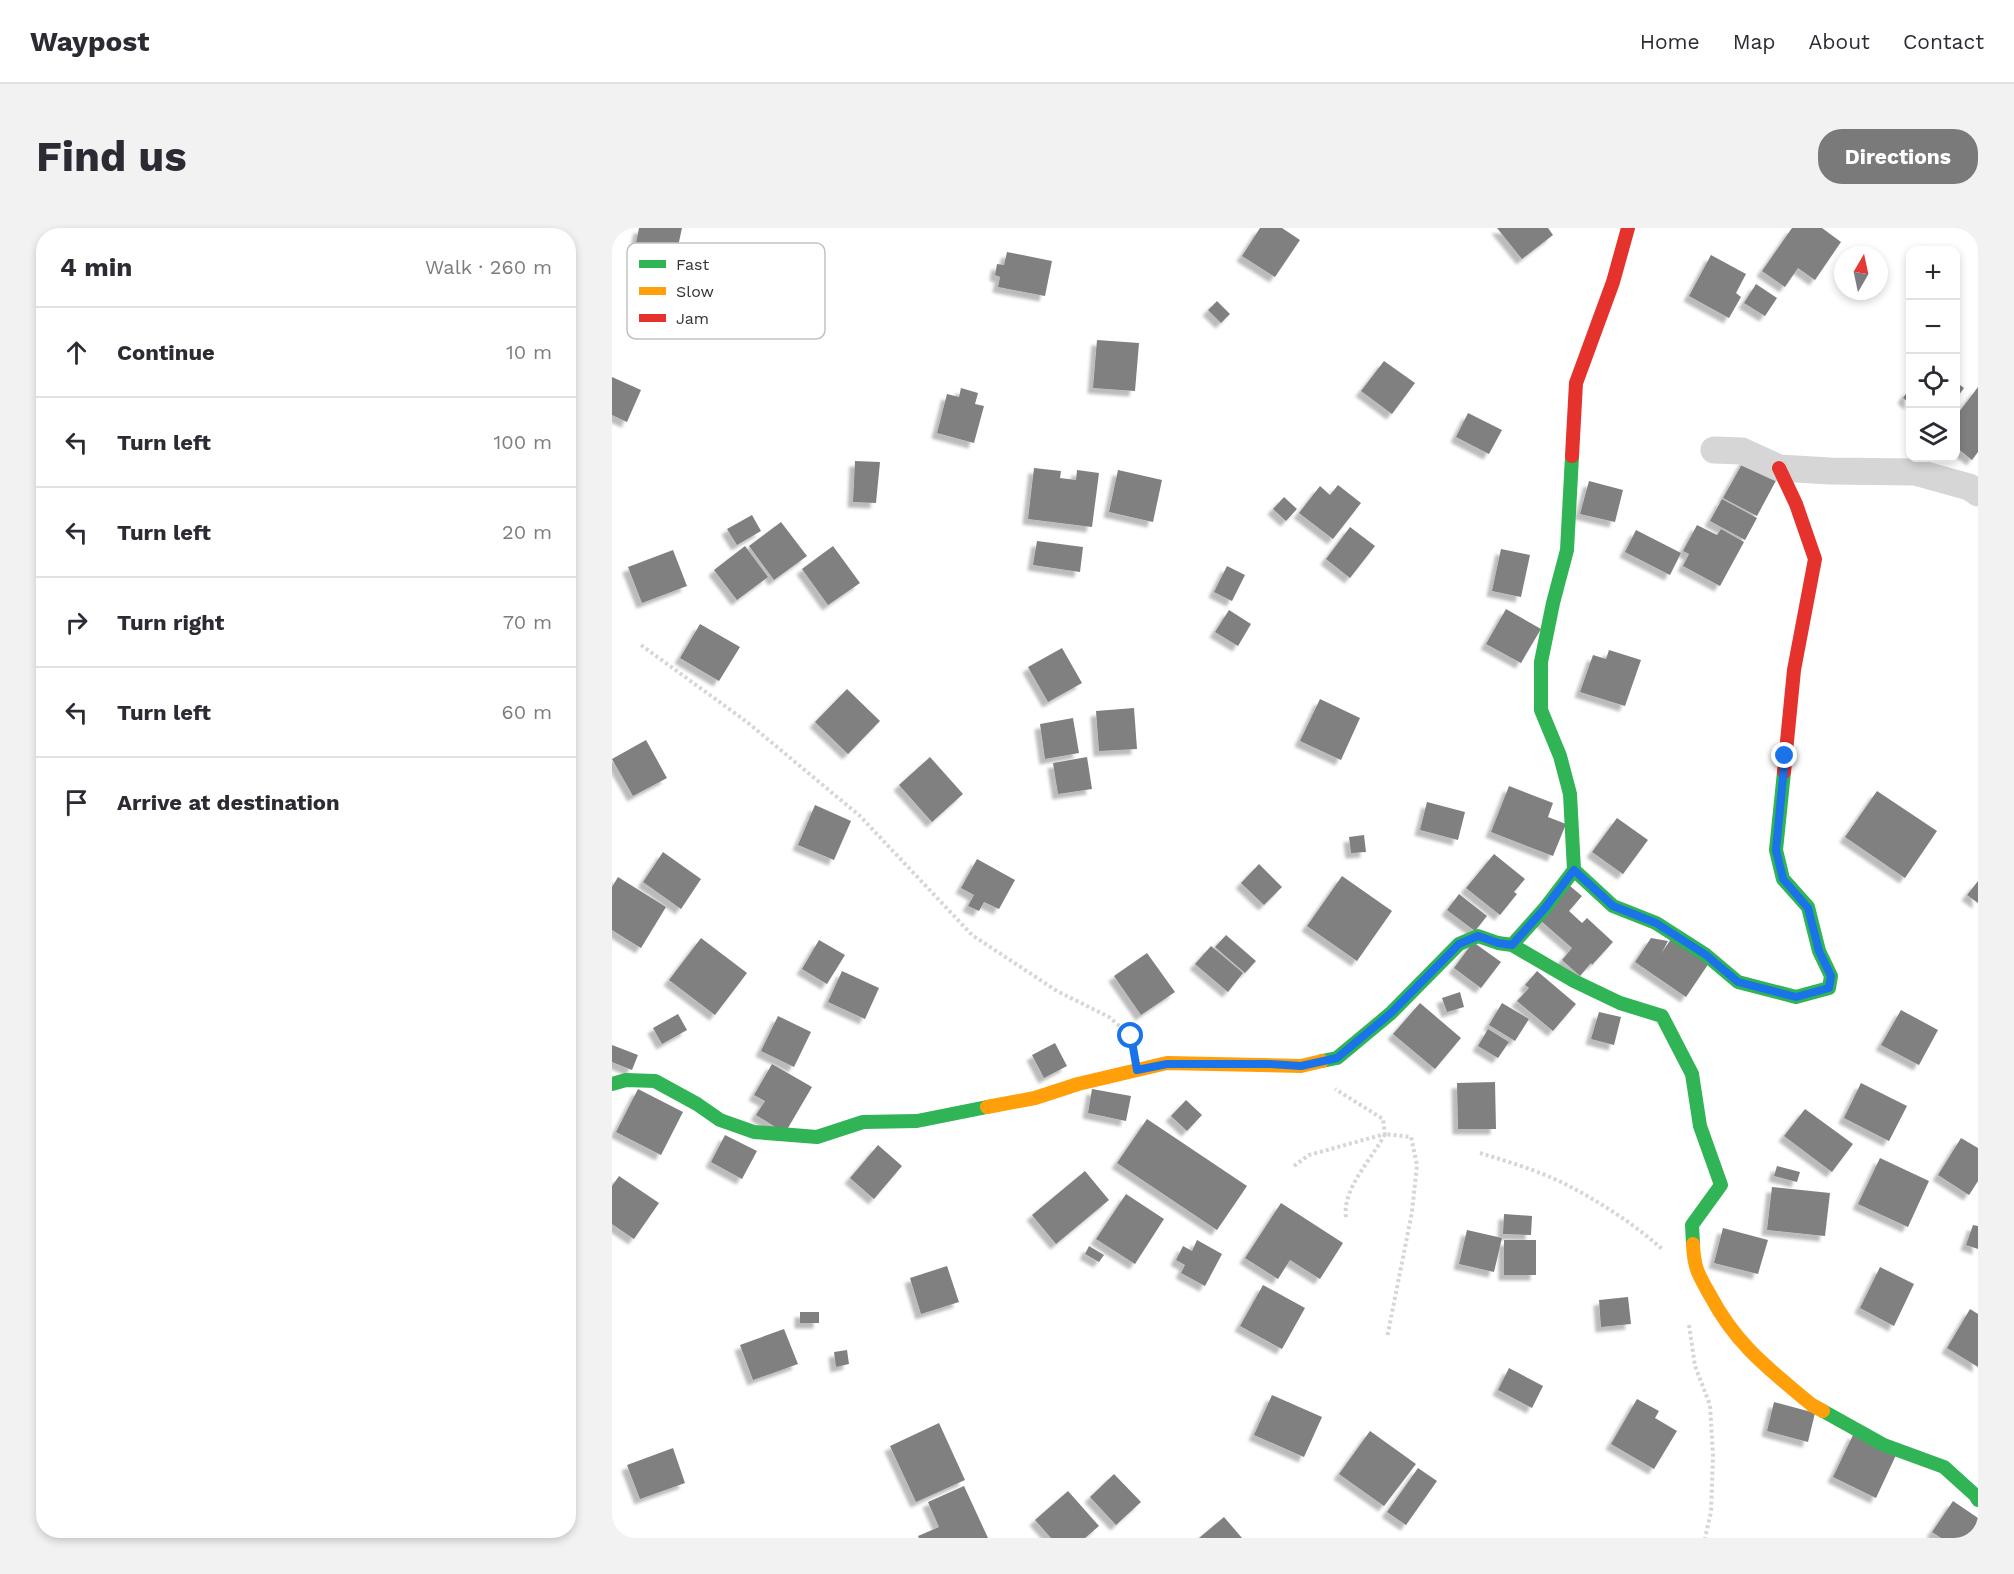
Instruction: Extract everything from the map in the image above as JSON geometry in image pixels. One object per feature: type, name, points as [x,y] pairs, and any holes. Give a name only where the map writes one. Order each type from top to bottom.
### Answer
[{"type":"street","points":[[1512,945],[1545,908],[1574,870],[1570,794],[1560,756],[1541,710],[1541,662],[1567,550],[1575,383],[1613,282],[1628,228]]},
{"type":"street","points":[[1714,450],[1742,451],[1779,468],[1915,472],[1969,487],[1978,493]]},
{"type":"street","points":[[1574,870],[1613,906],[1656,923],[1706,955],[1738,982],[1796,997],[1829,988],[1831,976],[1819,951],[1808,908],[1783,879],[1776,850],[1794,670],[1815,559],[1796,504],[1779,468]]},
{"type":"street","points":[[612,1084],[626,1080],[655,1081],[698,1104],[720,1120],[754,1132],[817,1137],[863,1122],[917,1121],[1035,1098],[1078,1084],[1167,1064],[1301,1066],[1337,1058],[1391,1013],[1459,944],[1478,936],[1512,945],[1574,981],[1620,1003],[1662,1016],[1692,1074],[1700,1126],[1721,1185],[1692,1225],[1694,1265],[1721,1317],[1751,1354],[1812,1405],[1884,1445],[1944,1467],[1978,1500]]},
{"type":"path","points":[[641,645],[747,722],[861,816],[972,935],[1057,991],[1109,1017],[1131,1036],[1137,1070]]},
{"type":"path","points":[[1301,1066],[1383,1119],[1385,1134],[1376,1152],[1359,1175],[1344,1205],[1346,1217]]},
{"type":"path","points":[[1294,1166],[1309,1155],[1385,1134],[1411,1137],[1417,1165],[1412,1212],[1387,1338]]},
{"type":"path","points":[[1480,1153],[1508,1161],[1566,1184],[1640,1229],[1663,1250]]},
{"type":"path","points":[[1688,1322],[1695,1366],[1710,1405],[1713,1456],[1711,1512],[1706,1538]]},
{"type":"building","points":[[639,228],[682,228],[679,243],[636,243]]},
{"type":"building","points":[[1260,228],[1282,228],[1300,240],[1275,277],[1242,256]]},
{"type":"building","points":[[1497,228],[1548,228],[1553,235],[1522,259]]},
{"type":"building","points":[[1792,228],[1822,228],[1841,242],[1838,246],[1834,246],[1834,252],[1815,280],[1798,268],[1785,287],[1762,271]]},
{"type":"building","points":[[1007,252],[1052,261],[1045,296],[998,287],[1000,277],[995,275],[997,264],[1004,265]]},
{"type":"building","points":[[1711,255],[1746,274],[1736,293],[1741,297],[1729,318],[1689,296]]},
{"type":"building","points":[[1756,284],[1777,298],[1765,316],[1744,303]]},
{"type":"building","points":[[1217,301],[1230,314],[1221,323],[1208,310]]},
{"type":"building","points":[[1097,340],[1139,343],[1135,391],[1093,388]]},
{"type":"building","points":[[1384,361],[1415,383],[1392,414],[1361,391]]},
{"type":"building","points":[[612,377],[641,390],[627,422],[612,415]]},
{"type":"building","points":[[1978,387],[1978,452],[1972,460],[1960,450],[1960,411]]},
{"type":"building","points":[[961,388],[978,393],[975,404],[984,406],[974,443],[937,433],[947,394],[959,397]]},
{"type":"building","points":[[1468,413],[1502,430],[1489,454],[1456,437]]},
{"type":"building","points":[[1746,457],[1779,475],[1757,516],[1723,498]]},
{"type":"building","points":[[855,461],[880,462],[876,503],[853,502]]},
{"type":"building","points":[[1034,468],[1061,471],[1060,478],[1076,480],[1077,470],[1099,473],[1092,527],[1028,519]]},
{"type":"building","points":[[1118,470],[1162,480],[1153,522],[1109,512]]},
{"type":"building","points":[[1589,481],[1623,490],[1615,522],[1580,514]]},
{"type":"building","points":[[1338,485],[1361,503],[1333,539],[1299,513],[1320,486],[1330,495]]},
{"type":"building","points":[[1284,497],[1297,509],[1286,521],[1273,509]]},
{"type":"building","points":[[1722,499],[1757,518],[1745,540],[1710,521]]},
{"type":"building","points":[[752,515],[761,531],[737,545],[727,529]]},
{"type":"building","points":[[781,522],[807,556],[774,580],[749,546]]},
{"type":"building","points":[[1697,525],[1717,535],[1721,529],[1744,542],[1720,586],[1683,566],[1689,554],[1683,551]]},
{"type":"building","points":[[1350,527],[1375,546],[1350,578],[1326,559]]},
{"type":"building","points":[[1636,530],[1681,553],[1670,575],[1625,552]]},
{"type":"building","points":[[1037,541],[1083,547],[1080,572],[1033,565]]},
{"type":"building","points":[[745,546],[768,577],[737,600],[714,570]]},
{"type":"building","points":[[833,546],[860,583],[828,605],[802,569]]},
{"type":"building","points":[[1501,549],[1530,555],[1521,597],[1492,591]]},
{"type":"building","points":[[673,550],[687,586],[642,603],[628,567]]},
{"type":"building","points":[[1227,566],[1245,575],[1232,601],[1214,592]]},
{"type":"building","points":[[1506,609],[1541,629],[1521,663],[1486,644]]},
{"type":"building","points":[[1229,610],[1251,624],[1238,646],[1215,632]]},
{"type":"building","points":[[700,624],[740,647],[719,681],[680,658]]},
{"type":"building","points":[[1062,648],[1082,683],[1048,702],[1028,667]]},
{"type":"building","points":[[1609,650],[1641,660],[1625,706],[1580,692],[1593,655],[1606,659]]},
{"type":"building","points":[[847,689],[880,721],[848,754],[815,722]]},
{"type":"building","points":[[1320,699],[1360,718],[1341,760],[1300,741]]},
{"type":"building","points":[[1134,708],[1137,749],[1099,751],[1096,711]]},
{"type":"building","points":[[1073,718],[1079,753],[1045,759],[1040,724]]},
{"type":"building","points":[[646,740],[667,778],[633,796],[612,759]]},
{"type":"building","points":[[930,757],[963,794],[932,822],[899,785]]},
{"type":"building","points":[[1087,757],[1092,789],[1058,794],[1053,763]]},
{"type":"building","points":[[1509,786],[1553,803],[1548,817],[1566,824],[1553,856],[1491,832]]},
{"type":"building","points":[[1877,791],[1937,831],[1905,878],[1845,837]]},
{"type":"building","points":[[1427,802],[1465,812],[1458,840],[1420,830]]},
{"type":"building","points":[[815,805],[851,821],[834,860],[798,845]]},
{"type":"building","points":[[1617,818],[1648,840],[1623,874],[1592,852]]},
{"type":"building","points":[[1364,835],[1366,852],[1351,853],[1349,837]]},
{"type":"building","points":[[663,852],[701,879],[681,909],[643,882]]},
{"type":"building","points":[[1494,854],[1525,879],[1514,892],[1517,894],[1500,915],[1466,888]]},
{"type":"building","points":[[977,859],[1015,880],[999,909],[984,902],[979,911],[968,906],[974,895],[961,888]]},
{"type":"building","points":[[1259,864],[1282,887],[1264,905],[1241,883]]},
{"type":"building","points":[[1342,876],[1392,911],[1357,961],[1307,926]]},
{"type":"building","points":[[618,877],[666,907],[641,948],[612,930],[612,887]]},
{"type":"building","points":[[1978,881],[1978,903],[1967,895]]},
{"type":"building","points":[[1570,886],[1582,896],[1569,911],[1582,923],[1587,918],[1613,942],[1580,976],[1562,960],[1572,948],[1540,920]]},
{"type":"building","points":[[1459,894],[1487,916],[1475,931],[1447,910]]},
{"type":"building","points":[[1226,935],[1256,961],[1245,973],[1215,947]]},
{"type":"building","points":[[701,938],[747,973],[715,1015],[669,980]]},
{"type":"building","points":[[1651,938],[1668,941],[1661,954],[1671,939],[1709,963],[1686,997],[1635,962]]},
{"type":"building","points":[[819,940],[845,955],[827,984],[802,969]]},
{"type":"building","points":[[1473,942],[1501,962],[1481,988],[1454,968]]},
{"type":"building","points":[[1211,946],[1243,973],[1228,992],[1195,964]]},
{"type":"building","points":[[1147,953],[1175,992],[1141,1015],[1114,976]]},
{"type":"building","points":[[842,971],[879,988],[865,1019],[828,1002]]},
{"type":"building","points":[[1537,971],[1576,1004],[1553,1031],[1517,1001],[1529,988],[1525,985]]},
{"type":"building","points":[[1460,992],[1464,1007],[1447,1012],[1442,998]]},
{"type":"building","points":[[1420,1003],[1461,1038],[1435,1069],[1393,1034]]},
{"type":"building","points":[[1502,1003],[1529,1019],[1515,1041],[1489,1025]]},
{"type":"building","points":[[1901,1010],[1938,1030],[1919,1065],[1881,1045]]},
{"type":"building","points":[[1599,1012],[1621,1017],[1614,1045],[1591,1039]]},
{"type":"building","points":[[678,1014],[687,1030],[662,1044],[653,1028]]},
{"type":"building","points":[[778,1016],[811,1032],[794,1067],[761,1051]]},
{"type":"building","points":[[1488,1029],[1509,1042],[1498,1058],[1478,1046]]},
{"type":"building","points":[[1055,1043],[1067,1066],[1044,1078],[1032,1055]]},
{"type":"building","points":[[612,1045],[638,1055],[632,1070],[612,1062]]},
{"type":"building","points":[[772,1064],[812,1087],[785,1133],[756,1115],[765,1101],[754,1095]]},
{"type":"building","points":[[1495,1082],[1496,1129],[1458,1129],[1457,1083]]},
{"type":"building","points":[[1861,1083],[1907,1106],[1889,1141],[1844,1118]]},
{"type":"building","points":[[638,1089],[683,1112],[661,1155],[616,1132]]},
{"type":"building","points":[[1092,1089],[1131,1096],[1126,1121],[1088,1113]]},
{"type":"building","points":[[1186,1100],[1202,1115],[1187,1131],[1171,1116]]},
{"type":"building","points":[[1805,1109],[1853,1144],[1832,1172],[1784,1136]]},
{"type":"building","points":[[1147,1119],[1247,1186],[1217,1230],[1117,1163]]},
{"type":"building","points":[[725,1135],[757,1151],[742,1179],[711,1162]]},
{"type":"building","points":[[1961,1138],[1978,1148],[1978,1181],[1969,1195],[1938,1175]]},
{"type":"building","points":[[878,1145],[902,1166],[874,1199],[850,1178]]},
{"type":"building","points":[[1880,1158],[1929,1181],[1908,1227],[1858,1204]]},
{"type":"building","points":[[1777,1166],[1800,1172],[1797,1182],[1774,1176]]},
{"type":"building","points":[[1085,1171],[1109,1200],[1056,1244],[1032,1215]]},
{"type":"building","points":[[619,1176],[659,1203],[634,1239],[612,1224],[612,1186]]},
{"type":"building","points":[[1772,1187],[1830,1193],[1825,1236],[1767,1230]]},
{"type":"building","points":[[1126,1194],[1164,1219],[1135,1264],[1096,1239]]},
{"type":"building","points":[[1281,1203],[1343,1243],[1320,1279],[1290,1260],[1278,1279],[1245,1258]]},
{"type":"building","points":[[1504,1214],[1532,1216],[1531,1235],[1503,1234]]},
{"type":"building","points":[[1973,1225],[1978,1226],[1978,1249],[1966,1245]]},
{"type":"building","points":[[1723,1228],[1768,1240],[1758,1274],[1714,1263]]},
{"type":"building","points":[[1467,1230],[1502,1238],[1494,1272],[1459,1264]]},
{"type":"building","points":[[1197,1240],[1222,1254],[1205,1286],[1181,1273],[1185,1265],[1176,1260],[1183,1246],[1192,1251]]},
{"type":"building","points":[[1504,1240],[1536,1240],[1536,1275],[1504,1275]]},
{"type":"building","points":[[1089,1246],[1104,1255],[1099,1262],[1085,1254]]},
{"type":"building","points":[[947,1266],[959,1302],[921,1314],[910,1278]]},
{"type":"building","points":[[1880,1267],[1914,1284],[1894,1326],[1860,1308]]},
{"type":"building","points":[[1263,1285],[1305,1308],[1282,1349],[1240,1326]]},
{"type":"building","points":[[1628,1297],[1631,1324],[1601,1327],[1599,1300]]},
{"type":"building","points":[[1970,1309],[1978,1314],[1978,1367],[1947,1348]]},
{"type":"building","points":[[800,1312],[819,1312],[819,1323],[800,1323]]},
{"type":"building","points":[[784,1329],[798,1364],[753,1380],[740,1345]]},
{"type":"building","points":[[847,1350],[849,1364],[836,1367],[834,1352]]},
{"type":"building","points":[[1509,1368],[1543,1386],[1532,1408],[1498,1390]]},
{"type":"building","points":[[1272,1395],[1322,1417],[1304,1457],[1254,1435]]},
{"type":"building","points":[[1637,1399],[1659,1411],[1655,1418],[1677,1431],[1654,1469],[1611,1444]]},
{"type":"building","points":[[1774,1402],[1815,1413],[1808,1442],[1767,1431]]},
{"type":"building","points":[[939,1423],[965,1480],[916,1502],[890,1446]]},
{"type":"building","points":[[1370,1431],[1416,1464],[1384,1506],[1339,1474]]},
{"type":"building","points":[[1854,1433],[1897,1453],[1876,1498],[1833,1477]]},
{"type":"building","points":[[673,1448],[685,1483],[640,1499],[627,1465]]},
{"type":"building","points":[[1418,1468],[1437,1481],[1406,1525],[1387,1512]]},
{"type":"building","points":[[1114,1474],[1141,1502],[1116,1525],[1090,1497]]},
{"type":"building","points":[[964,1486],[988,1538],[919,1538],[918,1536],[939,1527],[928,1502]]},
{"type":"building","points":[[1068,1491],[1099,1526],[1085,1538],[1051,1538],[1035,1520]]},
{"type":"building","points":[[1953,1501],[1978,1518],[1978,1527],[1971,1538],[1941,1538],[1932,1532]]},
{"type":"building","points":[[1224,1517],[1242,1538],[1199,1538]]},
{"type":"traffic: fast","points":[[1322,1061],[1337,1058],[1391,1013],[1459,944],[1478,936],[1512,945],[1545,908],[1574,870],[1570,794],[1560,756],[1541,710],[1541,662],[1567,550],[1572,456]]},
{"type":"traffic: fast","points":[[1574,870],[1613,906],[1656,923],[1706,955],[1738,982],[1796,997],[1829,988],[1831,976],[1819,951],[1808,907],[1783,879],[1776,850],[1784,772]]},
{"type":"traffic: fast","points":[[1512,945],[1574,981],[1620,1003],[1662,1016],[1692,1074],[1700,1126],[1721,1185],[1692,1225],[1693,1244]]},
{"type":"traffic: fast","points":[[612,1084],[626,1080],[655,1081],[697,1104],[720,1120],[754,1132],[817,1137],[863,1122],[917,1121],[987,1107]]},
{"type":"traffic: fast","points":[[1823,1411],[1884,1445],[1944,1467],[1978,1500]]},
{"type":"traffic: slow","points":[[987,1107],[1035,1098],[1078,1084],[1167,1063],[1301,1066],[1322,1061]]},
{"type":"traffic: slow","points":[[1693,1244],[1694,1259],[1700,1276],[1731,1328],[1768,1368],[1812,1405],[1823,1411]]},
{"type":"traffic: jam","points":[[1572,456],[1576,383],[1613,282],[1628,228]]},
{"type":"traffic: jam","points":[[1779,468],[1796,504],[1815,559],[1794,670],[1784,772]]},
{"type":"route","points":[[1131,1036],[1137,1070],[1167,1064],[1301,1066],[1337,1058],[1391,1013],[1459,944],[1478,936],[1512,945],[1545,908],[1574,870],[1613,906],[1656,923],[1706,955],[1738,982],[1796,997],[1829,988],[1831,976],[1819,951],[1808,908],[1783,879],[1776,850],[1785,756]]}]
